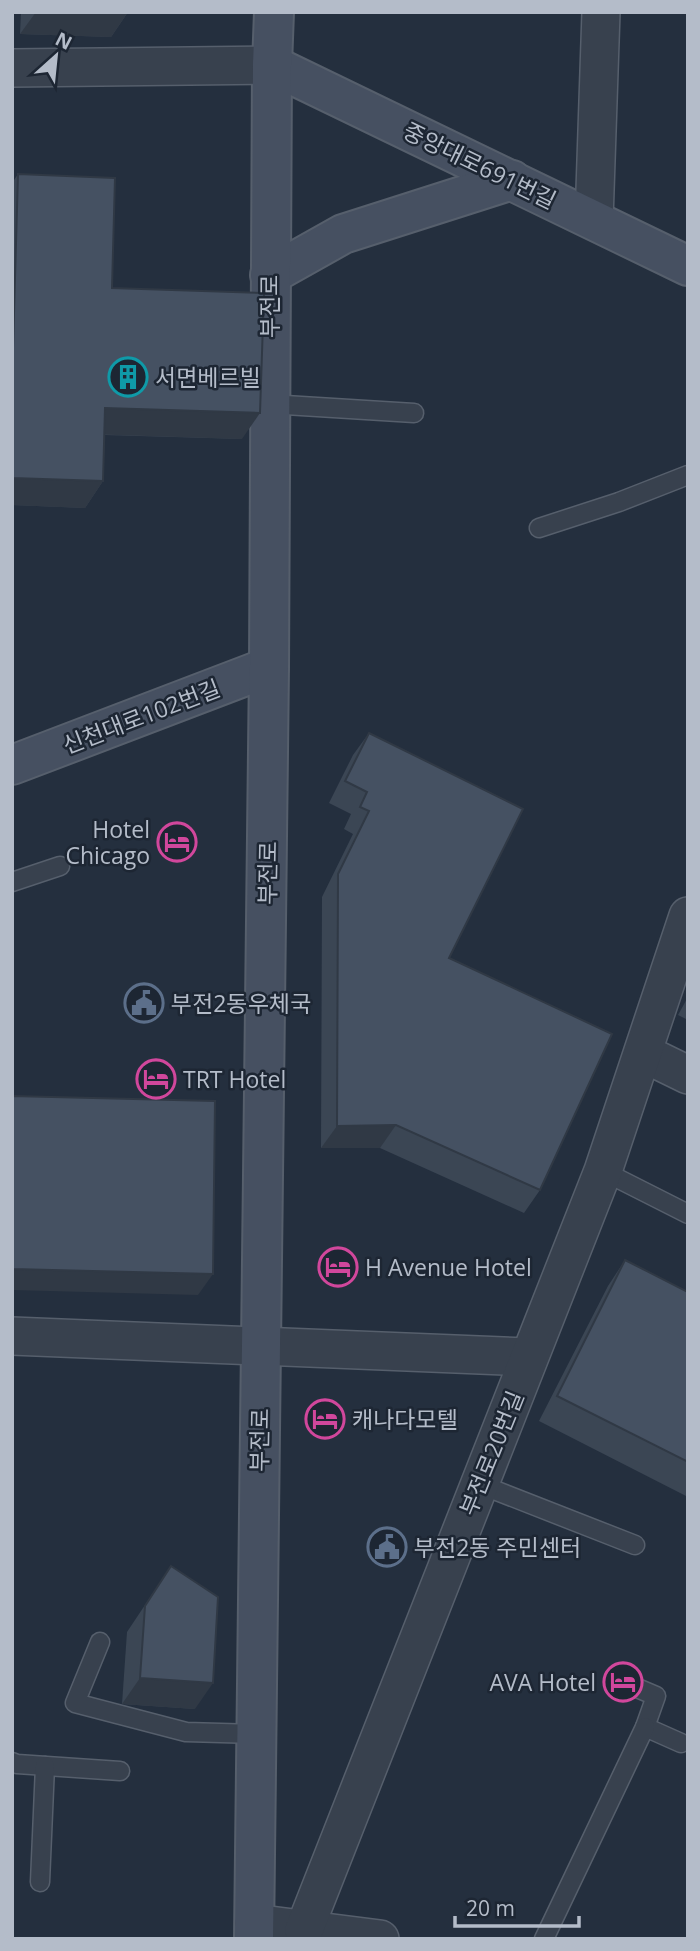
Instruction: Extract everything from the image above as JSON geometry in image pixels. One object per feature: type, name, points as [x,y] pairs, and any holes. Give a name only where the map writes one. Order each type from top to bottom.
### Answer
[{"type":"main road","name":"부전로","points":[[254,1931],[274,12]]},
{"type":"main road","name":"중앙대로691번길","points":[[272,65],[688,266]]},
{"type":"main road","points":[[270,275],[343,234],[512,180]]},
{"type":"main road","name":"신천대로102번길","points":[[12,765],[269,667]]},
{"type":"street","points":[[594,220],[601,12]]},
{"type":"street","points":[[12,68],[272,65]]},
{"type":"street","name":"부전로20번길","points":[[304,1930],[603,1171],[688,916]]},
{"type":"street","points":[[643,1053],[688,1076]]},
{"type":"street","points":[[12,1336],[529,1357]]},
{"type":"street","name":"부전로","points":[[254,1931],[304,1930],[380,1939]]},
{"type":"lane","points":[[269,404],[414,413]]},
{"type":"lane","points":[[539,528],[619,502],[688,475]]},
{"type":"lane","points":[[12,882],[60,866]]},
{"type":"lane","points":[[603,1171],[688,1214]]},
{"type":"lane","points":[[479,1484],[635,1545]]},
{"type":"lane","points":[[100,1642],[75,1703],[186,1732],[256,1734]]},
{"type":"lane","points":[[544,1939],[645,1727],[656,1696],[623,1682]]},
{"type":"lane","points":[[645,1727],[681,1743]]},
{"type":"lane","points":[[12,1762],[120,1771]]},
{"type":"lane","points":[[40,1882],[45,1766]]},
{"type":"building","name":"서면베르빌","points":[[18,174],[115,178],[112,288],[264,293],[260,413],[105,408],[103,481],[12,478]]},
{"type":"building","points":[[369,733],[523,809],[449,958],[612,1034],[540,1190],[396,1125],[337,1126],[338,874],[369,811],[360,807],[367,792],[345,781]]},
{"type":"building","points":[[12,1096],[215,1101],[213,1274],[12,1269]]},
{"type":"building","points":[[625,1260],[688,1292],[688,1462],[557,1396]]},
{"type":"building","points":[[171,1566],[218,1597],[213,1683],[140,1678],[145,1606]]},
{"type":"place","name":"서면베르빌","points":[[128,377]]},
{"type":"place","name":"Hotel Chicago","points":[[177,842]]},
{"type":"place","name":"부전2동우체국","points":[[144,1003]]},
{"type":"place","name":"TRT Hotel","points":[[156,1079]]},
{"type":"place","name":"H Avenue Hotel","points":[[338,1267]]},
{"type":"place","name":"캐나다모텔","points":[[325,1419]]},
{"type":"place","name":"부전2동 주민센터","points":[[387,1547]]},
{"type":"place","name":"AVA Hotel","points":[[623,1682]]}]
